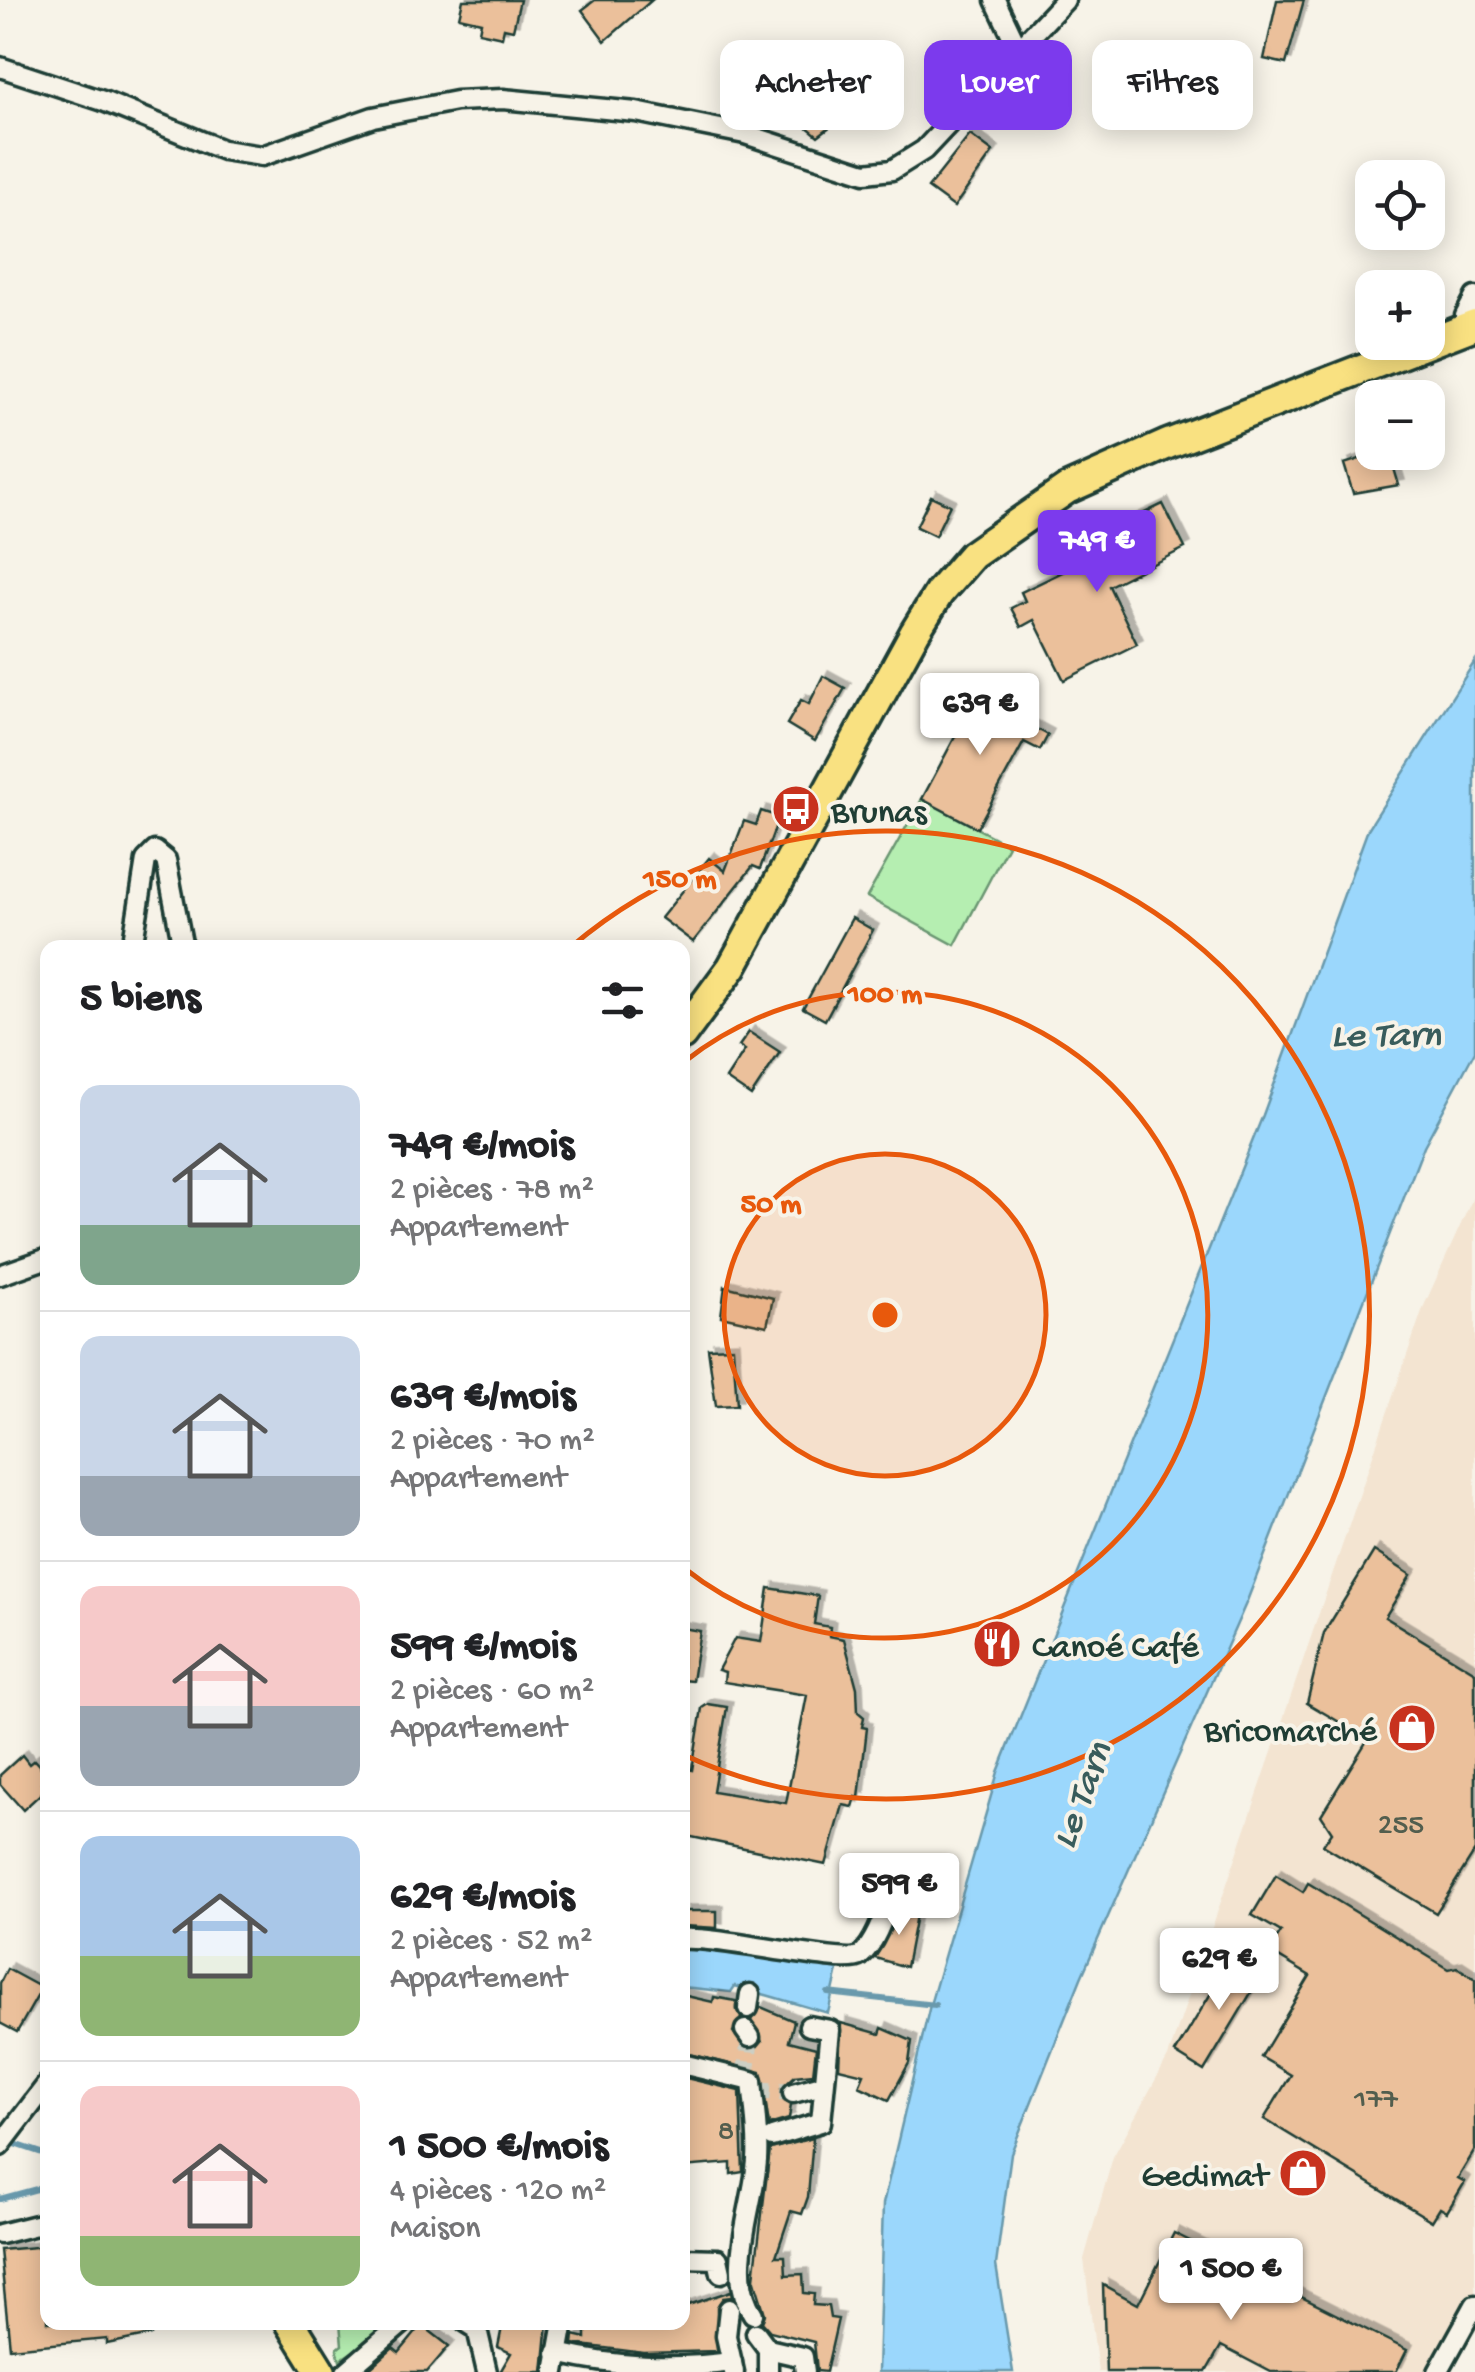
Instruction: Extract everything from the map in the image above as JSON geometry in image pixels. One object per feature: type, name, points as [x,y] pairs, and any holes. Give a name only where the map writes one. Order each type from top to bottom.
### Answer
[{"type":"main road","points":[[690,1024],[740,954],[915,632],[948,582],[972,555],[1030,511],[1110,468],[1471,326]]},
{"type":"main road","points":[[295,2330],[323,2372]]},
{"type":"main road","points":[[308,2330],[323,2372]]},
{"type":"street","points":[[996,0],[1014,40]]},
{"type":"street","points":[[1026,40],[1065,0]]},
{"type":"street","points":[[0,67],[103,102],[223,150],[262,156],[373,118],[456,100],[504,99],[636,112],[745,134],[865,173],[892,170],[924,150],[942,130]]},
{"type":"street","points":[[1471,326],[1465,316],[1475,297]]},
{"type":"street","points":[[133,940],[146,860],[155,851],[166,860],[181,940]]},
{"type":"street","points":[[0,1275],[40,1261]]},
{"type":"street","points":[[690,1940],[791,1949],[844,1962],[858,1958],[868,1947],[898,1878]]},
{"type":"street","points":[[763,2139],[821,2122],[830,2030],[809,2026]]},
{"type":"street","points":[[690,2066],[752,2080],[763,2139],[744,2230],[744,2272],[748,2307],[768,2349],[768,2372]]},
{"type":"street","points":[[794,2093],[822,2084]]},
{"type":"street","points":[[0,2146],[40,2093]]},
{"type":"street","points":[[0,2234],[40,2224]]},
{"type":"street","points":[[690,2260],[720,2266]]},
{"type":"street","points":[[1438,2372],[1475,2305]]},
{"type":"street","points":[[562,2330],[556,2363],[733,2367],[726,2336],[729,2308]]},
{"type":"street","points":[[346,2372],[395,2330]]},
{"type":"street","points":[[476,2330],[487,2368]]},
{"type":"street","points":[[768,2349],[804,2357],[805,2372]]},
{"type":"shaded area","points":[[1475,1193],[1475,2314],[1441,2372],[1098,2372],[1084,2259],[1113,2157],[1168,2057],[1423,1308]]},
{"type":"green space","points":[[922,799],[1008,845],[955,945],[867,897]]},
{"type":"green space","points":[[341,2330],[385,2330],[340,2360],[337,2349],[342,2345]]},
{"type":"water","name":"Le Tarn","points":[[1475,661],[1475,1051],[1424,1146],[1247,1601],[1081,1978],[1011,2153],[996,2265],[1013,2372],[878,2372],[883,2204],[930,2005],[998,1772],[1263,1115],[1368,829]]},
{"type":"water","points":[[690,1944],[838,1970],[828,2013],[735,1986],[731,1992],[690,1988]]},
{"type":"building","points":[[463,0],[520,0],[513,30],[504,28],[502,37],[479,32],[481,22],[459,17]]},
{"type":"building","points":[[595,0],[652,0],[605,41],[582,10]]},
{"type":"building","points":[[1277,0],[1304,0],[1286,64],[1264,59]]},
{"type":"building","points":[[970,135],[993,152],[954,207],[928,188]]},
{"type":"building","points":[[1355,460],[1355,470],[1394,470],[1399,485],[1353,493],[1344,464]]},
{"type":"building","points":[[931,496],[950,505],[935,536],[916,527]]},
{"type":"building","points":[[1163,504],[1185,548],[1109,586],[1137,644],[1064,680],[1034,620],[1021,627],[1011,608],[1025,601],[1021,592],[1110,549],[1103,533]]},
{"type":"building","points":[[823,676],[845,688],[815,741],[787,724],[801,700],[809,704]]},
{"type":"building","points":[[982,686],[1017,704],[1011,715],[1048,735],[1040,750],[1024,742],[977,828],[922,799]]},
{"type":"building","points":[[761,811],[779,817],[760,869],[753,866],[693,942],[661,918],[709,858],[725,871],[744,821],[756,825]]},
{"type":"building","points":[[852,918],[873,930],[825,1020],[803,1008]]},
{"type":"building","points":[[749,1032],[780,1052],[751,1096],[726,1079],[745,1050],[739,1046]]},
{"type":"building","points":[[725,1286],[773,1298],[767,1326],[721,1316]]},
{"type":"building","points":[[733,1347],[737,1405],[716,1406],[708,1348]]},
{"type":"building","points":[[1374,1551],[1411,1575],[1385,1617],[1475,1672],[1475,1851],[1436,1913],[1323,1845],[1332,1832],[1321,1815],[1368,1739],[1307,1703],[1324,1633]]},
{"type":"building","points":[[769,1588],[818,1596],[814,1624],[830,1627],[829,1636],[844,1639],[857,1688],[858,1712],[864,1717],[862,1727],[867,1728],[859,1798],[856,1797],[853,1807],[843,1805],[826,1865],[690,1837],[690,1770],[702,1708],[708,1704],[727,1707],[713,1791],[786,1803],[807,1695],[724,1682],[725,1672],[718,1670],[735,1638],[761,1642]]},
{"type":"building","points":[[690,1629],[700,1631],[690,1681]]},
{"type":"building","points":[[22,1755],[29,1764],[34,1760],[40,1766],[40,1794],[23,1810],[0,1784],[0,1775]]},
{"type":"building","points":[[1276,1875],[1303,1892],[1308,1883],[1449,1969],[1457,1967],[1475,1979],[1475,2150],[1458,2178],[1465,2182],[1447,2212],[1440,2208],[1432,2221],[1264,2119],[1291,2075],[1261,2057],[1310,1976],[1269,1951],[1281,1932],[1252,1915]]},
{"type":"building","points":[[901,1906],[917,1910],[906,1967],[875,1958]]},
{"type":"building","points":[[690,1911],[717,1911],[717,1928],[690,1926]]},
{"type":"building","points":[[1234,1955],[1263,1973],[1204,2071],[1175,2053]]},
{"type":"building","points":[[7,1969],[40,1987],[17,2032],[0,2023],[0,1983]]},
{"type":"building","points":[[690,1997],[713,2002],[714,1997],[736,2001],[741,2018],[733,2032],[746,2049],[756,2048],[762,2041],[752,2020],[761,2007],[794,2021],[789,2041],[816,2048],[813,2074],[795,2076],[781,2089],[784,2101],[791,2105],[789,2119],[769,2125],[761,2072],[690,2054]]},
{"type":"building","points":[[841,2023],[880,2034],[882,2028],[912,2041],[909,2063],[889,2100],[859,2086],[864,2074],[839,2068]]},
{"type":"building","points":[[690,2079],[740,2091],[743,2172],[731,2174],[731,2163],[690,2166]]},
{"type":"building","points":[[813,2138],[808,2197],[802,2214],[791,2211],[776,2256],[785,2256],[786,2275],[803,2274],[804,2293],[814,2294],[813,2305],[828,2306],[830,2318],[838,2319],[826,2372],[817,2371],[814,2342],[770,2331],[762,2322],[765,2314],[754,2278],[770,2149]]},
{"type":"building","points":[[1174,2233],[1407,2350],[1396,2372],[1271,2372],[1221,2346],[1206,2372],[1106,2372],[1103,2285],[1138,2304]]},
{"type":"building","points":[[40,2247],[40,2330],[151,2330],[151,2335],[107,2344],[107,2339],[10,2348],[0,2250]]},
{"type":"building","points":[[731,2291],[732,2297],[723,2298],[717,2307],[717,2351],[644,2353],[573,2344],[574,2335],[586,2338],[586,2330],[690,2330],[690,2304]]},
{"type":"building","points":[[418,2330],[428,2330],[449,2346],[427,2372],[366,2372],[393,2348],[399,2353]]},
{"type":"building","points":[[501,2330],[547,2330],[543,2372],[500,2372],[511,2353],[498,2347]]},
{"type":"waterway","points":[[828,1993],[935,2005]]},
{"type":"waterway","points":[[6,2141],[40,2152]]},
{"type":"waterway","points":[[0,2199],[40,2188]]},
{"type":"tunnel","points":[[745,2079],[750,2037]]},
{"type":"tunnel","points":[[753,2090],[793,2093]]},
{"type":"place","name":"Brunas","points":[[796,809]]},
{"type":"place","name":"Canoé Café","points":[[997,1644]]},
{"type":"place","name":"Bricomarché","points":[[1412,1728]]},
{"type":"place","name":"Gedimat","points":[[1303,2173]]}]
